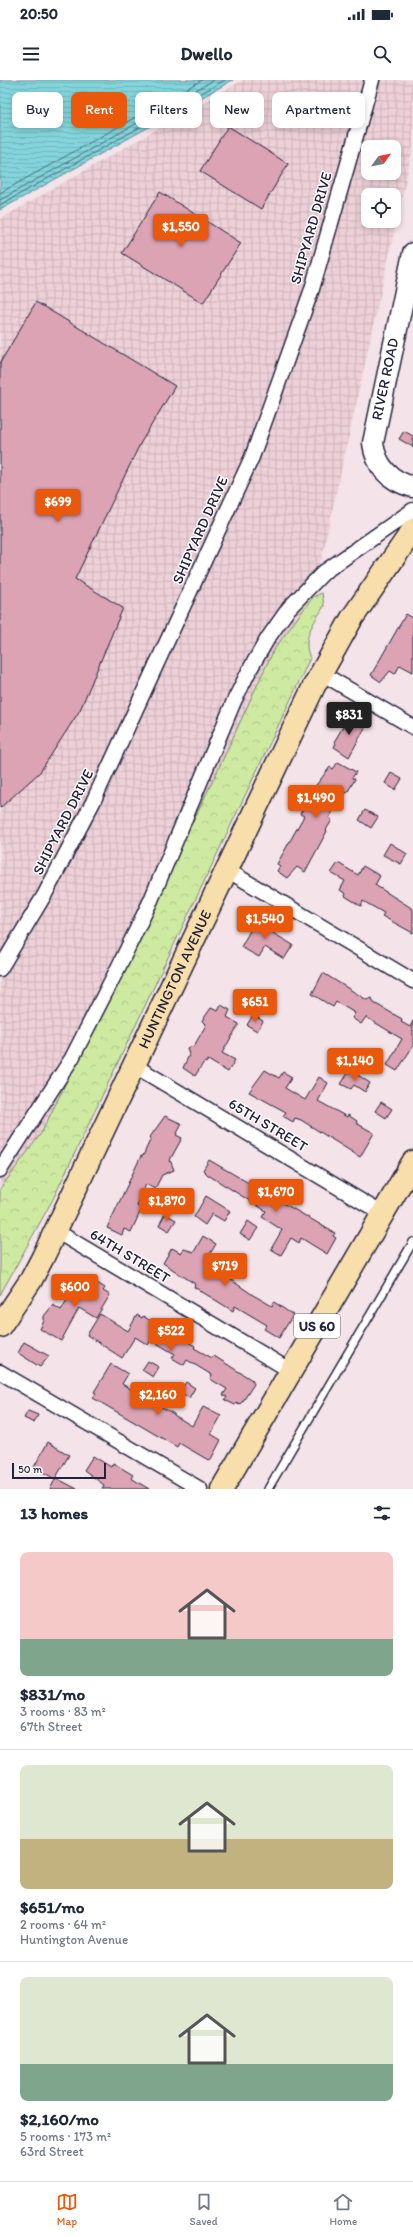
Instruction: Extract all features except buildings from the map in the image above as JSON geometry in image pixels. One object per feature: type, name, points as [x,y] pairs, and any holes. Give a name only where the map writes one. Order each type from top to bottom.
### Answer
[{"type":"main road","name":"HUNTINGTON AVENUE","points":[[0,1326],[31,1280],[56,1231],[321,673],[352,618],[413,530]]},
{"type":"main road","name":"US 60","points":[[222,1489],[413,1162]]},
{"type":"street","name":"SHIPYARD DRIVE","points":[[0,969],[45,894],[93,802],[252,457],[312,289],[372,80]]},
{"type":"street","name":"RIVER ROAD","points":[[413,253],[373,443],[376,458],[382,470],[398,482],[413,487]]},
{"type":"street","points":[[0,1170],[62,1074],[118,968],[151,900],[234,702],[250,669],[268,638],[289,608],[324,572],[413,510]]},
{"type":"street","points":[[321,673],[413,727]]},
{"type":"street","points":[[227,870],[413,981]]},
{"type":"street","name":"65TH STREET","points":[[135,1066],[383,1214]]},
{"type":"street","name":"64TH STREET","points":[[56,1231],[291,1371]]},
{"type":"street","points":[[0,1372],[200,1489]]},
{"type":"lane","points":[[268,1489],[413,1242]]},
{"type":"shaded area","points":[[243,80],[413,80],[413,147],[401,201],[401,188],[361,188],[361,228],[395,228],[322,557],[269,720],[0,1287],[0,219],[159,128],[202,128],[202,103],[210,99],[210,128],[264,128],[264,92],[222,92]]},
{"type":"green space","points":[[322,593],[324,606],[308,637],[307,644],[310,658],[53,1199],[0,1295],[0,1189],[42,1132],[217,772],[275,648],[313,597]]},
{"type":"water","points":[[0,80],[233,80],[202,97],[202,92],[135,92],[135,128],[147,128],[0,210]]}]
